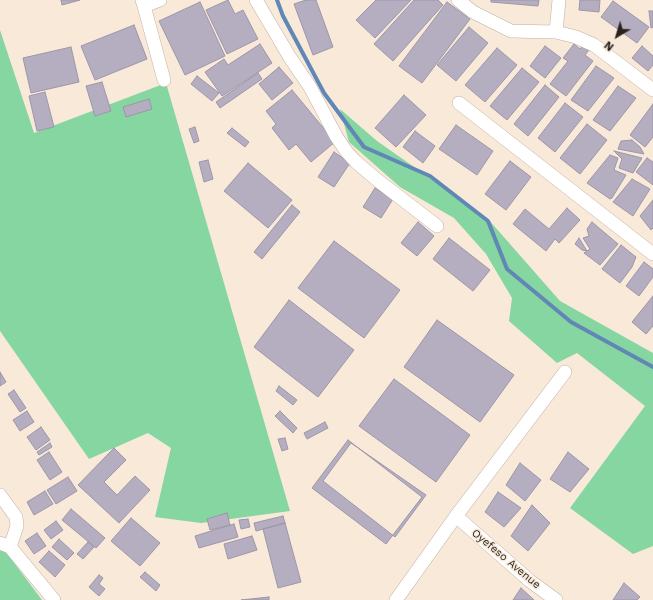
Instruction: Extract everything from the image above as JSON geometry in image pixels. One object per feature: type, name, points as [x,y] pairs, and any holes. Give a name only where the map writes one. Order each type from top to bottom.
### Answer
[{"type":"street","points":[[160,0],[143,3],[164,80]]},
{"type":"street","points":[[256,0],[289,56],[310,87],[336,136],[346,151],[356,162],[376,179],[437,226]]},
{"type":"street","points":[[458,0],[473,12],[511,31],[556,32],[576,37],[594,45],[653,90]]},
{"type":"street","points":[[556,32],[559,0]]},
{"type":"street","points":[[459,102],[653,254]]},
{"type":"street","points":[[396,600],[456,516],[566,372]]},
{"type":"street","points":[[0,495],[16,517],[17,526],[5,545],[54,600]]},
{"type":"street","name":"Oyefeso Avenue","points":[[456,516],[530,580],[556,600]]},
{"type":"green space","points":[[0,30],[34,133],[166,83],[290,511],[201,523],[155,517],[171,448],[148,433],[89,459],[0,331]]},
{"type":"green space","points":[[340,109],[377,141],[488,219],[560,301],[653,353],[653,546],[633,554],[570,508],[645,406],[577,353],[557,363],[509,321],[512,298],[486,254],[454,218],[400,187],[349,142]]},
{"type":"green space","points":[[0,544],[42,600],[0,600]]},
{"type":"building","points":[[61,0],[80,0],[62,5]]},
{"type":"building","points":[[228,0],[235,14],[243,10],[258,39],[227,54],[206,10]]},
{"type":"building","points":[[306,0],[316,0],[333,47],[313,55],[294,4]]},
{"type":"building","points":[[376,0],[411,0],[375,38],[356,20]]},
{"type":"building","points":[[414,0],[438,0],[443,5],[393,61],[374,44]]},
{"type":"building","points":[[491,0],[539,0],[538,6],[491,2]]},
{"type":"building","points":[[580,0],[600,0],[599,12],[579,10]]},
{"type":"building","points":[[613,1],[649,27],[637,43],[601,17]]},
{"type":"building","points":[[200,2],[225,56],[185,75],[159,21]]},
{"type":"building","points":[[447,2],[470,19],[422,83],[399,66]]},
{"type":"building","points":[[649,11],[653,11],[653,27],[651,28]]},
{"type":"building","points":[[134,25],[147,59],[95,80],[81,46]]},
{"type":"building","points":[[469,27],[488,43],[456,81],[437,65]]},
{"type":"building","points":[[260,44],[272,63],[222,96],[205,72],[224,59],[228,65]]},
{"type":"building","points":[[574,44],[580,49],[583,45],[589,50],[585,55],[593,61],[566,96],[550,84],[568,61],[563,58]]},
{"type":"building","points":[[545,46],[561,58],[545,78],[530,66]]},
{"type":"building","points":[[642,46],[653,56],[653,65],[648,71],[632,58]]},
{"type":"building","points":[[71,47],[79,82],[31,93],[23,58]]},
{"type":"building","points":[[497,48],[517,65],[485,102],[465,85]]},
{"type":"building","points":[[596,66],[614,78],[588,111],[571,100]]},
{"type":"building","points":[[279,67],[293,83],[272,100],[259,84]]},
{"type":"building","points":[[522,68],[539,82],[507,120],[490,106]]},
{"type":"building","points":[[258,73],[262,79],[220,108],[216,102]]},
{"type":"building","points":[[197,76],[219,93],[212,101],[191,84]]},
{"type":"building","points":[[102,82],[111,111],[95,116],[86,86]]},
{"type":"building","points":[[545,85],[559,97],[528,136],[514,124]]},
{"type":"building","points":[[618,86],[636,98],[610,131],[593,120]]},
{"type":"building","points":[[292,90],[335,142],[311,162],[296,144],[289,150],[272,128],[276,124],[266,111]]},
{"type":"building","points":[[45,92],[54,127],[37,131],[29,96]]},
{"type":"building","points":[[404,95],[426,115],[396,147],[375,128]]},
{"type":"building","points":[[149,99],[152,109],[126,117],[123,107]]},
{"type":"building","points":[[565,103],[583,117],[555,152],[538,138]]},
{"type":"building","points":[[653,104],[653,137],[645,147],[630,135]]},
{"type":"building","points":[[587,124],[607,140],[580,174],[560,158]]},
{"type":"building","points":[[456,125],[493,151],[477,175],[439,149]]},
{"type":"building","points":[[195,127],[199,141],[194,143],[189,129]]},
{"type":"building","points":[[232,128],[249,142],[245,147],[227,133]]},
{"type":"building","points":[[415,131],[435,146],[423,163],[403,147]]},
{"type":"building","points":[[632,140],[640,147],[644,154],[618,149],[621,141]]},
{"type":"building","points":[[614,151],[642,158],[633,173],[619,168],[622,159]]},
{"type":"building","points":[[334,152],[350,163],[334,187],[318,177]]},
{"type":"building","points":[[610,155],[618,158],[614,170],[626,175],[610,199],[587,183]]},
{"type":"building","points":[[647,158],[653,162],[653,185],[636,172]]},
{"type":"building","points":[[208,160],[213,179],[204,182],[199,162]]},
{"type":"building","points":[[510,161],[531,177],[506,210],[485,194]]},
{"type":"building","points":[[248,163],[292,200],[268,228],[224,191]]},
{"type":"building","points":[[632,179],[650,189],[633,216],[613,202]]},
{"type":"building","points":[[375,188],[393,199],[381,218],[363,207]]},
{"type":"building","points":[[653,200],[653,228],[651,230],[640,216]]},
{"type":"building","points":[[292,205],[300,212],[262,259],[254,252]]},
{"type":"building","points":[[567,208],[580,220],[559,243],[555,239],[546,251],[513,224],[525,209],[549,229]]},
{"type":"building","points":[[418,222],[434,236],[417,256],[401,243]]},
{"type":"building","points":[[592,222],[618,244],[600,265],[584,253],[590,249],[583,238],[589,236],[587,229]]},
{"type":"building","points":[[449,238],[490,270],[473,291],[433,259]]},
{"type":"building","points":[[579,238],[587,251],[582,250],[575,244]]},
{"type":"building","points":[[334,241],[400,290],[364,338],[298,288]]},
{"type":"building","points":[[621,245],[636,257],[632,267],[620,283],[602,269]]},
{"type":"building","points":[[644,262],[653,269],[653,277],[639,296],[626,286]]},
{"type":"building","points":[[653,296],[653,326],[646,334],[632,322]]},
{"type":"building","points":[[289,300],[354,350],[318,397],[254,347]]},
{"type":"building","points":[[437,320],[514,375],[480,422],[404,367]]},
{"type":"building","points":[[0,372],[6,382],[0,386]]},
{"type":"building","points":[[394,379],[470,435],[436,482],[359,426]]},
{"type":"building","points":[[279,386],[297,400],[293,405],[276,391]]},
{"type":"building","points":[[14,390],[26,408],[20,412],[8,394]]},
{"type":"building","points":[[27,411],[34,422],[20,431],[13,420]]},
{"type":"building","points":[[280,411],[297,428],[293,433],[275,416]]},
{"type":"building","points":[[325,422],[328,428],[307,439],[304,433]]},
{"type":"building","points":[[41,427],[50,440],[36,450],[27,437]]},
{"type":"building","points":[[285,438],[288,449],[282,451],[278,439]]},
{"type":"building","points":[[348,440],[422,497],[386,544],[312,488]]},
{"type":"building","points":[[50,443],[52,447],[39,455],[37,452]]},
{"type":"building","points":[[351,443],[426,495],[395,537],[323,481]]},
{"type":"building","points":[[114,448],[126,460],[104,482],[117,495],[135,476],[150,490],[119,523],[78,485]]},
{"type":"building","points":[[49,452],[62,472],[50,480],[37,460]]},
{"type":"building","points":[[568,452],[589,469],[570,492],[550,479]]},
{"type":"building","points":[[520,463],[541,480],[525,501],[506,485]]},
{"type":"building","points":[[68,477],[77,491],[56,504],[47,490]]},
{"type":"building","points":[[45,491],[53,504],[34,515],[27,502]]},
{"type":"building","points":[[498,492],[521,508],[504,527],[485,512]]},
{"type":"building","points":[[532,505],[550,523],[528,551],[511,536]]},
{"type":"building","points":[[71,509],[105,538],[96,548],[62,520]]},
{"type":"building","points":[[227,513],[230,525],[210,530],[207,519]]},
{"type":"building","points":[[283,516],[285,523],[256,531],[254,523]]},
{"type":"building","points":[[131,518],[160,543],[140,566],[111,541]]},
{"type":"building","points":[[248,519],[250,527],[241,529],[239,520]]},
{"type":"building","points":[[56,521],[63,530],[51,539],[44,530]]},
{"type":"building","points":[[285,523],[301,582],[278,588],[263,529]]},
{"type":"building","points":[[234,524],[238,537],[199,548],[195,536]]},
{"type":"building","points":[[37,533],[46,546],[34,554],[25,541]]},
{"type":"building","points":[[252,536],[257,550],[228,559],[224,544]]},
{"type":"building","points":[[59,539],[74,553],[67,560],[52,547]]},
{"type":"building","points":[[88,542],[94,547],[83,559],[77,554]]},
{"type":"building","points":[[49,551],[65,565],[55,577],[39,562]]},
{"type":"building","points":[[145,572],[160,585],[156,591],[140,577]]},
{"type":"building","points":[[99,575],[103,578],[99,584],[105,589],[99,596],[89,587]]},
{"type":"building","points":[[624,583],[640,597],[637,600],[613,600]]},
{"type":"building","points":[[521,588],[534,600],[513,600]]},
{"type":"building","points":[[269,597],[269,600],[241,600]]},
{"type":"waterway","points":[[277,0],[283,16],[324,93],[364,147],[430,176],[488,221],[507,269],[571,322],[653,367]]}]
